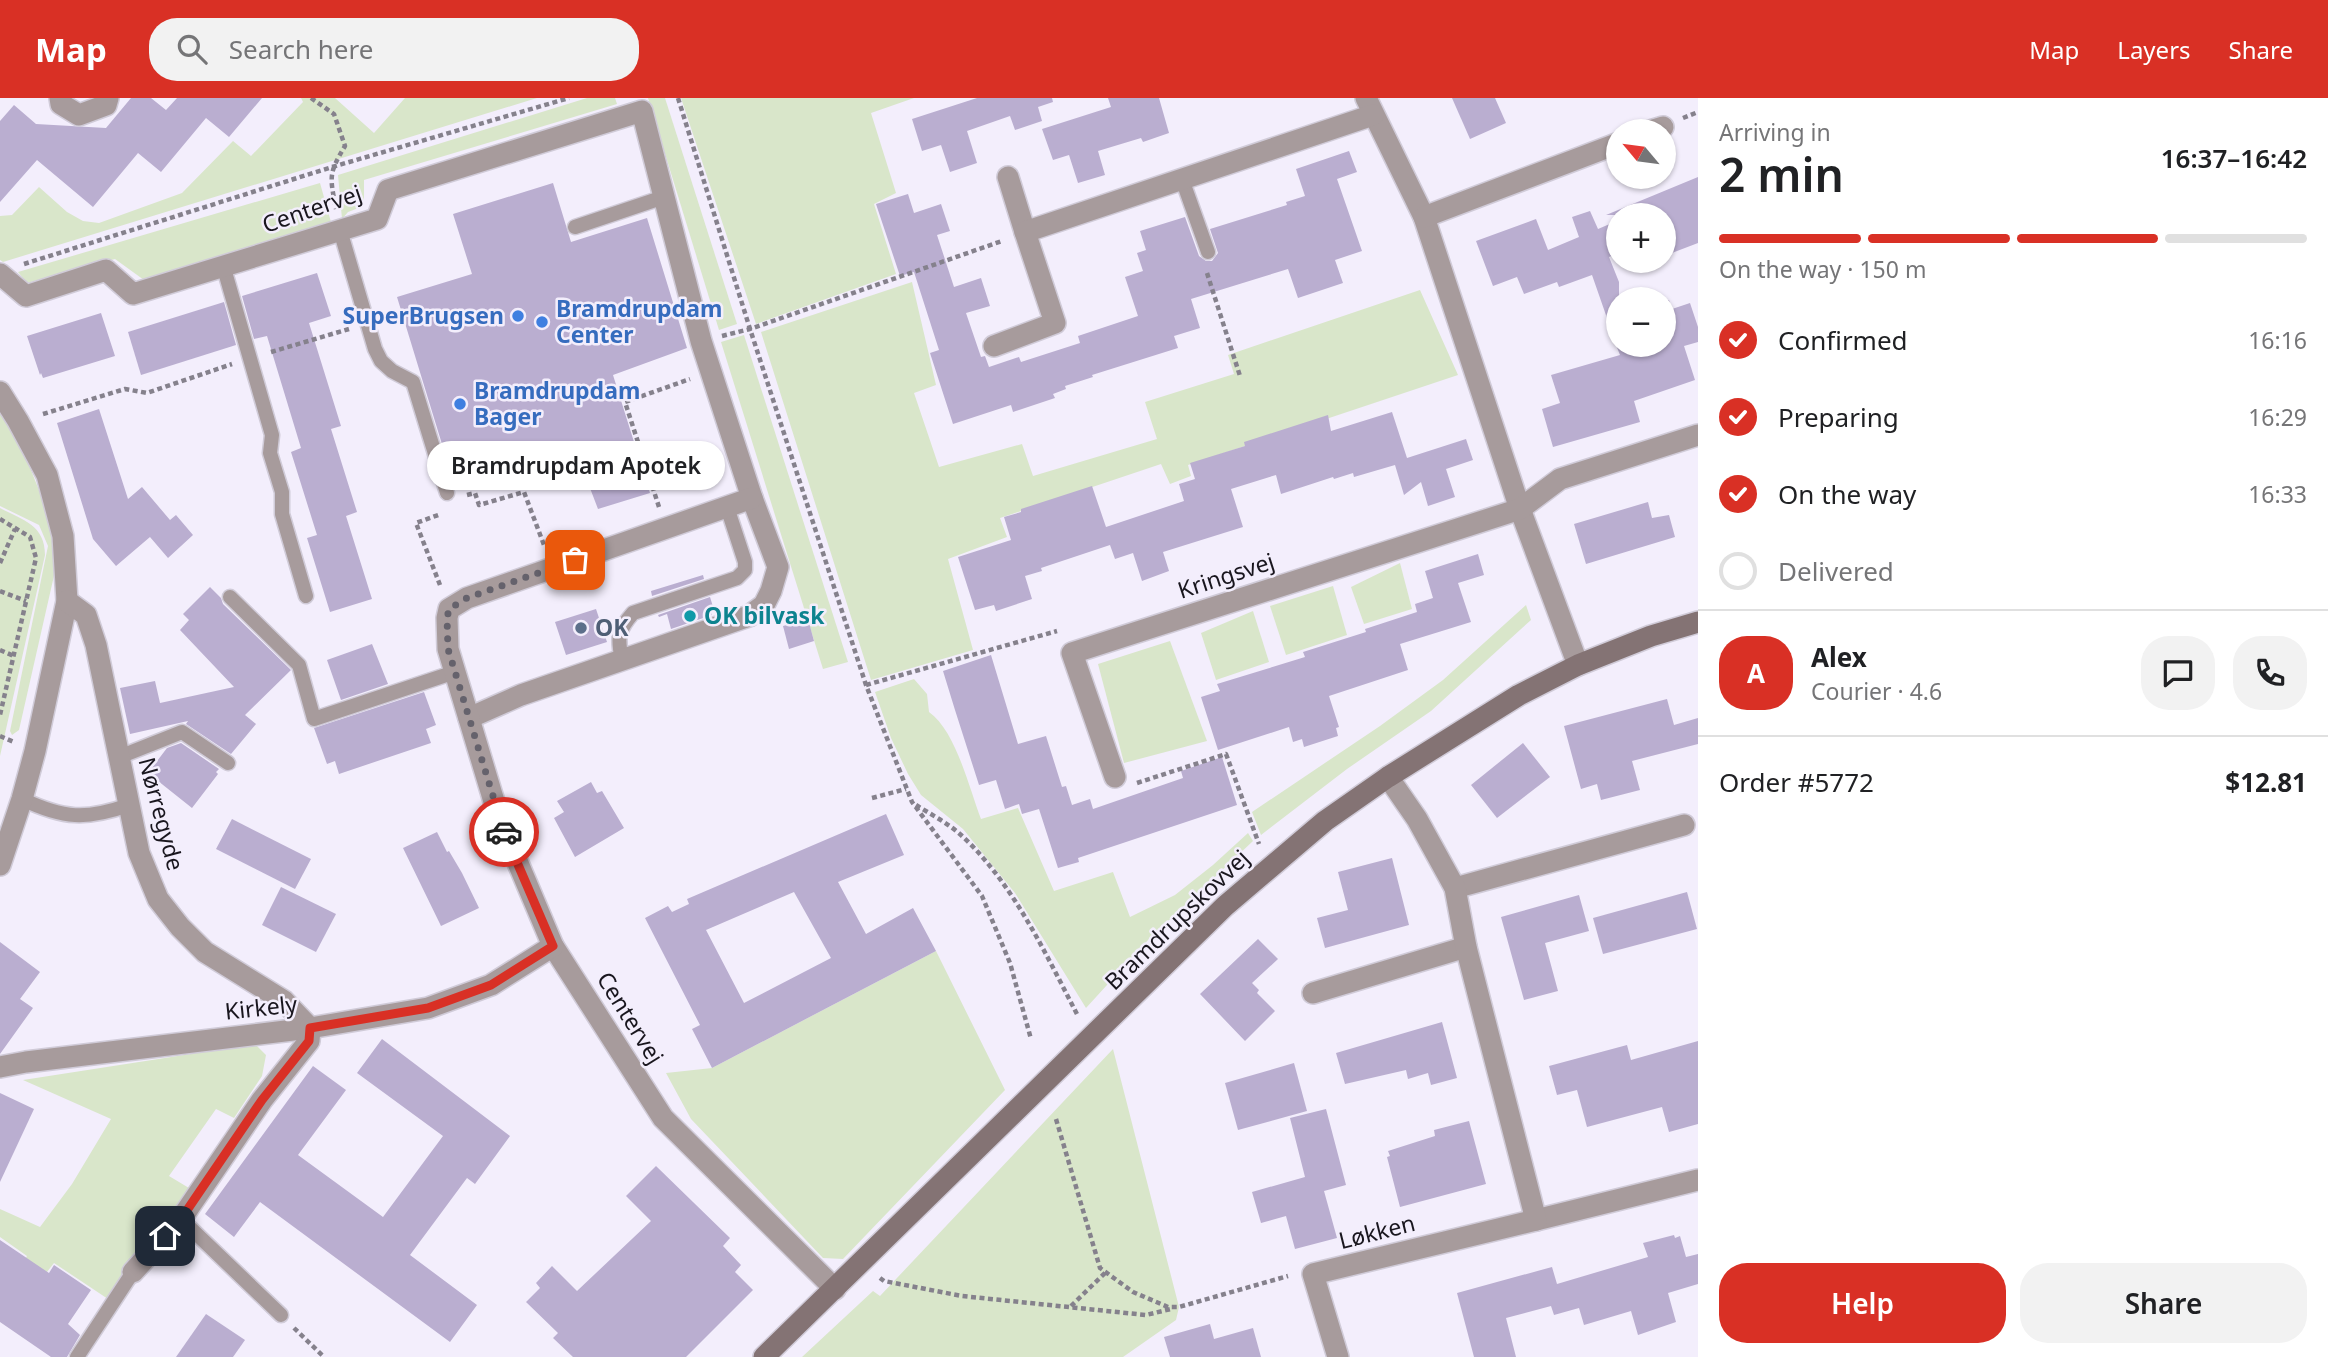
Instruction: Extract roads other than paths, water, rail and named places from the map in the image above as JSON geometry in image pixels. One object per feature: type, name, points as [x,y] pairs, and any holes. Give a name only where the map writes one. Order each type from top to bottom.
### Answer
[{"type":"street","points":[[60,98],[61,104],[79,116],[106,105],[108,98]]},
{"type":"street","name":"Centervej","points":[[7,271],[26,296],[106,270],[133,294],[377,219],[388,190],[640,105],[701,341],[752,498],[778,566],[764,605],[749,615],[521,695],[469,718]]},
{"type":"street","points":[[1025,232],[1182,179],[1369,107],[1424,217],[1520,509],[1578,665]]},
{"type":"street","points":[[1424,217],[1606,148]]},
{"type":"street","points":[[993,346],[1055,323],[1008,177]]},
{"type":"street","points":[[0,392],[19,421],[47,475],[63,536],[67,601],[22,799],[0,865]]},
{"type":"street","name":"Kringsvej","points":[[1115,777],[1072,653],[1520,509],[1560,479],[1698,435]]},
{"type":"street","points":[[727,507],[752,498]]},
{"type":"street","name":"Centervej","points":[[727,507],[467,598],[449,609],[448,649],[499,818],[553,946],[663,1118],[835,1289]]},
{"type":"street","name":"Nørregyde","points":[[67,601],[86,615],[93,635],[139,853],[158,899],[180,927],[205,952],[284,1001],[310,1028]]},
{"type":"street","name":"Bramdrupskovvej","points":[[764,1357],[1225,905],[1325,821],[1388,777],[1519,695],[1578,665],[1651,636],[1698,622]]},
{"type":"street","points":[[1388,777],[1417,819],[1455,888],[1466,947],[1536,1220]]},
{"type":"street","points":[[1455,888],[1684,825]]},
{"type":"street","points":[[310,1028],[428,1008],[491,985],[553,946]]},
{"type":"street","points":[[1313,993],[1466,947]]},
{"type":"street","name":"Kirkely","points":[[0,1067],[310,1028],[309,1041],[262,1100],[181,1219],[133,1272]]},
{"type":"street","name":"Løkken","points":[[1338,1357],[1313,1274],[1698,1180]]},
{"type":"lane","points":[[1182,179],[1208,252]]},
{"type":"lane","points":[[575,227],[664,197]]},
{"type":"lane","points":[[340,230],[381,361],[392,372],[413,383],[447,493]]},
{"type":"lane","points":[[223,265],[272,435],[270,453],[282,492],[282,514],[306,596]]},
{"type":"lane","points":[[622,660],[618,643],[622,626],[634,613],[737,578],[745,570],[745,562],[727,507]]},
{"type":"lane","points":[[230,597],[299,665],[314,719],[455,672]]},
{"type":"lane","points":[[119,757],[181,732],[228,763]]},
{"type":"lane","points":[[22,799],[47,811],[75,816],[103,814],[129,805]]},
{"type":"lane","points":[[181,1219],[281,1315]]},
{"type":"lane","points":[[77,1357],[133,1272]]},
{"type":"place","name":"SuperBrugsen","points":[[518,316]]},
{"type":"place","name":"Bramdrupdam Center","points":[[542,322]]},
{"type":"place","name":"Bramdrupdam Bager","points":[[460,404]]},
{"type":"place","name":"Bramdrupdam Apotek","points":[[575,560]]},
{"type":"place","name":"OK bilvask","points":[[690,616]]},
{"type":"place","name":"OK","points":[[581,628]]}]
